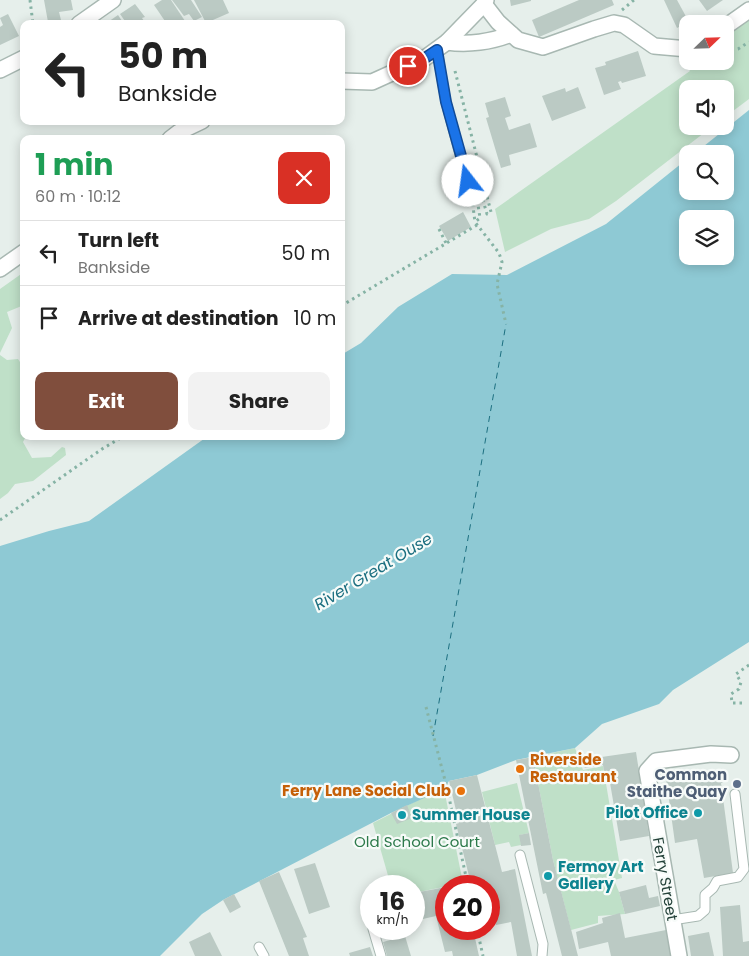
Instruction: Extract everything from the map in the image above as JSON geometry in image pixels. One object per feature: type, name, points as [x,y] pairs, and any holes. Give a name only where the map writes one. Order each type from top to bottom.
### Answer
[{"type":"street","points":[[85,20],[113,0]]},
{"type":"street","points":[[345,81],[372,82],[425,58],[442,46],[485,2],[498,22],[514,37]]},
{"type":"street","points":[[734,21],[749,10]]},
{"type":"street","points":[[442,46],[514,37],[543,47],[614,23],[624,25],[654,46],[679,48]]},
{"type":"street","points":[[0,70],[20,60]]},
{"type":"street","points":[[175,135],[194,125]]},
{"type":"street","points":[[0,269],[20,255]]},
{"type":"street","name":"Ferry Street","points":[[679,956],[647,771],[656,761],[711,754],[731,755]]},
{"type":"lane","points":[[442,46],[446,102],[468,181]]},
{"type":"lane","points":[[672,920],[698,916],[705,910],[705,896],[713,888],[716,881],[738,877],[744,869],[736,794]]},
{"type":"lane","points":[[520,855],[543,944],[542,956]]},
{"type":"lane","points":[[376,940],[381,956]]},
{"type":"lane","points":[[259,947],[264,956]]},
{"type":"path","points":[[30,0],[32,20]]},
{"type":"path","points":[[734,50],[738,50],[749,42]]},
{"type":"path","points":[[471,195],[475,222]]},
{"type":"path","points":[[345,304],[477,225],[499,253],[502,262],[497,284],[506,324]]},
{"type":"path","points":[[439,229],[446,243]]},
{"type":"path","points":[[0,520],[117,440]]},
{"type":"path","points":[[742,703],[732,703],[731,694],[739,689],[741,682],[736,674],[749,665]]},
{"type":"path","points":[[426,707],[447,788],[466,875]]},
{"type":"path","points":[[479,940],[483,956]]},
{"type":"green space","points":[[749,17],[749,99],[734,110],[734,80],[679,80],[679,135],[701,135],[688,145],[679,145],[679,152],[616,201],[589,219],[551,229],[505,252],[495,209],[689,70],[734,70],[734,28]]},
{"type":"green space","points":[[20,275],[20,307],[7,312],[12,328],[0,353],[0,289]]},
{"type":"green space","points":[[0,355],[7,360],[18,359],[20,362],[20,440],[24,440],[23,442],[32,458],[51,457],[62,447],[65,448],[66,455],[33,481],[15,484],[0,499]]},
{"type":"green space","points":[[575,748],[583,770],[603,766],[622,878],[614,880],[625,914],[598,916],[598,923],[571,930],[553,860],[533,757]]},
{"type":"green space","points":[[517,783],[529,833],[520,835],[521,845],[511,847],[509,842],[495,845],[482,792]]},
{"type":"green space","name":"Old School Court","points":[[444,789],[461,875],[435,875],[435,889],[425,891],[425,875],[388,875],[373,823]]},
{"type":"water","name":"River Great Ouse","points":[[749,110],[749,642],[673,690],[659,704],[602,724],[575,748],[516,760],[477,775],[449,781],[444,789],[391,813],[223,900],[202,914],[160,956],[0,956],[0,546],[89,521],[202,440],[345,440],[345,353],[361,343],[398,307],[452,274],[507,275],[606,224],[679,165],[679,200],[734,200],[734,145],[705,145],[718,135],[734,135],[734,122]]},
{"type":"building","points":[[44,0],[71,0],[73,10],[59,12],[61,20],[48,20]]},
{"type":"building","points":[[162,0],[171,0],[184,20],[164,20],[154,5]]},
{"type":"building","points":[[172,0],[191,0],[202,17],[193,20],[189,14],[184,16]]},
{"type":"building","points":[[194,0],[223,0],[229,13],[213,20],[204,20]]},
{"type":"building","points":[[510,0],[531,0],[531,1],[511,6]]},
{"type":"building","points":[[579,0],[612,0],[614,5],[539,37],[532,20]]},
{"type":"building","points":[[664,0],[677,0],[685,15],[679,15],[679,27],[677,28]]},
{"type":"building","points":[[699,0],[723,0],[707,11]]},
{"type":"building","points":[[135,4],[145,17],[142,18],[143,20],[124,20],[120,14]]},
{"type":"building","points":[[8,14],[19,36],[0,45],[0,27],[3,25],[0,18]]},
{"type":"building","points":[[118,15],[121,20],[111,20]]},
{"type":"building","points":[[638,51],[646,76],[622,83],[621,81],[618,82],[621,89],[604,95],[595,68],[606,65],[605,62]]},
{"type":"building","points":[[578,87],[586,108],[552,121],[542,96],[565,88],[566,92]]},
{"type":"building","points":[[505,97],[511,116],[505,118],[509,130],[530,123],[537,147],[509,155],[511,165],[501,168],[486,118],[489,117],[485,103]]},
{"type":"building","points":[[463,212],[471,227],[448,241],[439,226]]},
{"type":"building","points":[[636,752],[649,836],[620,841],[609,777],[605,778],[603,765],[585,768],[581,760]]},
{"type":"building","points":[[533,757],[553,860],[578,956],[562,956],[546,893],[543,894],[516,760]]},
{"type":"building","name":"Pilot Office","points":[[718,770],[723,773],[724,777],[721,783],[733,873],[704,878],[697,839],[675,843],[666,778]]},
{"type":"building","points":[[477,775],[502,872],[515,869],[532,956],[517,956],[511,922],[500,924],[500,875],[469,875],[456,824],[459,823],[449,781]]},
{"type":"building","name":"Summer House","points":[[407,805],[412,818],[397,824],[391,813]]},
{"type":"building","points":[[529,833],[531,845],[521,846],[519,835]]},
{"type":"building","points":[[315,863],[330,907],[309,914],[294,869]]},
{"type":"building","points":[[279,872],[307,937],[303,938],[309,956],[289,956],[259,881]]},
{"type":"building","points":[[646,885],[649,898],[658,896],[660,906],[625,914],[619,892]]},
{"type":"building","points":[[435,889],[435,916],[425,918],[425,891]]},
{"type":"building","points":[[234,894],[241,907],[230,913],[223,900]]},
{"type":"building","points":[[740,905],[743,942],[749,941],[749,956],[723,956],[720,907]]},
{"type":"building","points":[[620,913],[625,938],[666,930],[671,956],[611,956],[608,942],[579,949],[576,932],[603,923],[602,918]]},
{"type":"building","points":[[210,932],[222,956],[195,956],[189,942]]},
{"type":"building","points":[[709,932],[714,956],[691,956],[688,936]]},
{"type":"building","points":[[406,940],[411,956],[387,956],[383,942]]},
{"type":"building","points":[[442,940],[475,940],[479,956],[453,956],[452,951],[445,952]]},
{"type":"building","points":[[370,947],[373,956],[350,956],[349,953]]},
{"type":"ferry route","points":[[433,736],[506,324]]},
{"type":"place","name":"Riverside Restaurant","points":[[520,769]]},
{"type":"place","name":"Common Staithe Quay","points":[[737,784]]},
{"type":"place","name":"Ferry Lane Social Club","points":[[461,791]]},
{"type":"place","name":"Pilot Office","points":[[698,813]]},
{"type":"place","name":"Summer House","points":[[402,815]]},
{"type":"place","name":"Fermoy Art Gallery","points":[[548,876]]},
{"type":"route","points":[[408,66],[437,50],[446,102],[468,181]]}]
